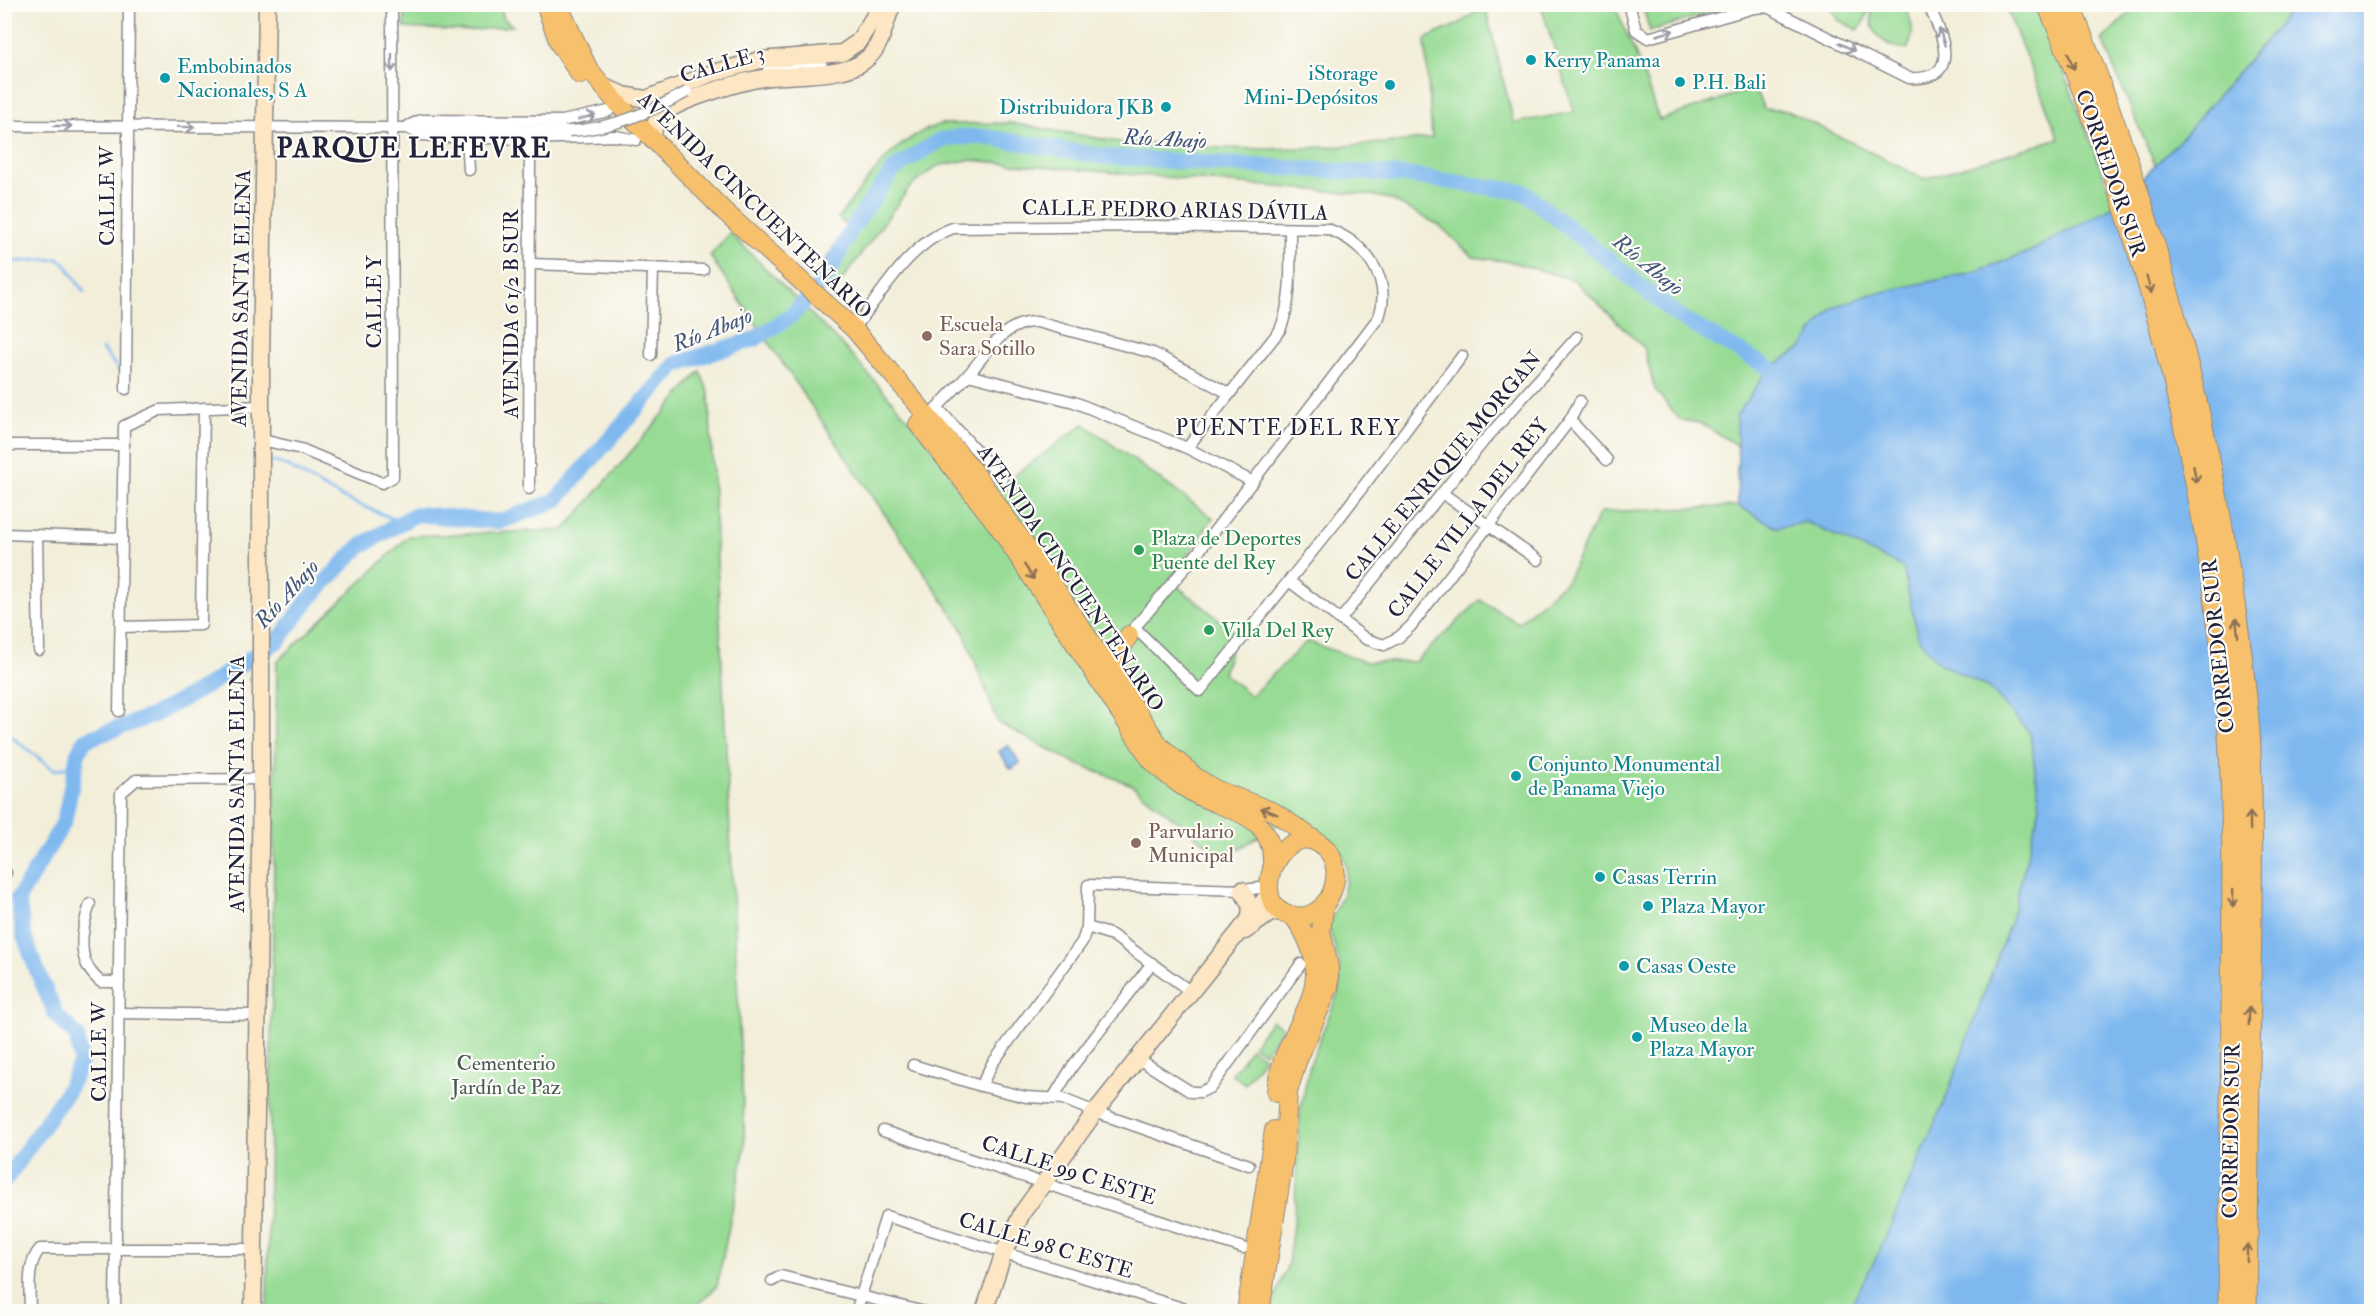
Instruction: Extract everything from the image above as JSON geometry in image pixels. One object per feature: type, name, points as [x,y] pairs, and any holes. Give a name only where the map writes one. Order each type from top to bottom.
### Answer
[{"type":"highway","name":"CORREDOR SUR","points":[[2056,5],[2141,256],[2189,442],[2211,575],[2229,736],[2234,879],[2229,1311]]},
{"type":"highway","name":"CORREDOR SUR","points":[[2056,5],[2104,93],[2176,322],[2219,506],[2236,620],[2250,770],[2246,1311]]},
{"type":"main road","name":"AVENIDA CINCUENTENARIO","points":[[545,4],[559,43],[572,64],[609,111],[645,140]]},
{"type":"main road","name":"AVENIDA CINCUENTENARIO","points":[[558,4],[579,51],[645,140],[717,218],[826,309],[854,329],[932,412],[992,495],[1160,746],[1187,772],[1215,789],[1274,812],[1318,842]]},
{"type":"main road","name":"AVENIDA CINCUENTENARIO","points":[[826,309],[862,357],[982,504],[1142,748],[1164,773],[1196,795],[1241,813],[1257,823],[1270,840],[1272,866]]},
{"type":"main road","points":[[1087,636],[1108,644],[1129,636]]},
{"type":"main road","points":[[1117,681],[1116,659],[1129,636]]},
{"type":"main road","points":[[1103,660],[1106,681],[1164,773]]},
{"type":"main road","points":[[1246,1311],[1268,1186],[1277,1088],[1285,1057],[1316,984],[1309,941],[1287,914],[1269,890],[1272,866],[1280,854],[1293,842],[1305,839],[1318,842],[1330,852],[1335,864],[1335,885],[1325,903],[1313,913],[1287,914]]},
{"type":"main road","points":[[1260,1311],[1284,1160],[1288,1092],[1297,1062],[1329,987],[1329,967],[1322,931],[1325,903]]},
{"type":"street","name":"CALLE W","points":[[126,388],[129,4]]},
{"type":"street","name":"AVENIDA SANTA ELENA","points":[[254,1311],[267,4]]},
{"type":"street","name":"CALLE Y","points":[[262,440],[301,449],[382,483],[393,477],[392,4]]},
{"type":"street","points":[[1629,4],[1636,30],[1647,38],[1767,6],[1909,78],[1923,79],[1939,70],[1946,56],[1944,38],[1928,4]]},
{"type":"street","name":"CALLE 3","points":[[4,126],[568,131],[596,128],[633,118],[687,92],[764,70],[843,63],[866,48],[888,8]]},
{"type":"street","points":[[646,99],[644,108],[647,113],[651,116],[661,115],[723,88],[768,77],[786,79],[851,68],[859,64],[878,45],[886,29],[888,8]]},
{"type":"street","points":[[604,87],[624,96],[646,99],[710,74],[760,60],[832,55],[847,51],[888,8]]},
{"type":"street","name":"CALLE 3","points":[[405,128],[421,120],[574,121],[609,111]]},
{"type":"street","points":[[645,140],[661,115]]},
{"type":"street","name":"CALLE 3","points":[[405,128],[422,135],[530,139],[616,136],[645,140]]},
{"type":"street","points":[[467,137],[469,170]]},
{"type":"street","name":"AVENIDA 6 1/2 B SUR","points":[[529,489],[530,139]]},
{"type":"street","name":"CALLE PEDRO ARIAS DÁVILA","points":[[854,329],[916,250],[935,234],[953,228],[1155,226],[1327,229],[1351,240],[1367,255],[1376,272],[1383,299],[1379,316],[1253,482],[1129,636],[1103,660]]},
{"type":"street","points":[[1187,448],[1273,340],[1286,315],[1290,230]]},
{"type":"street","points":[[531,264],[704,270]]},
{"type":"street","points":[[651,355],[653,268]]},
{"type":"street","points":[[1002,479],[932,412],[1007,330],[1026,321],[1153,353],[1230,394]]},
{"type":"street","name":"CALLE ENRIQUE MORGAN","points":[[1340,621],[1483,442],[1577,338]]},
{"type":"street","points":[[1129,636],[1200,692],[1462,356]]},
{"type":"street","points":[[968,375],[1074,402],[1187,448],[1253,482]]},
{"type":"street","name":"CALLE VILLA DEL REY","points":[[1289,580],[1366,639],[1384,645],[1399,637],[1411,626],[1570,420],[1580,401]]},
{"type":"street","points":[[119,711],[124,426],[160,410],[262,406]]},
{"type":"street","points":[[120,627],[201,625],[204,408]]},
{"type":"street","points":[[1570,420],[1607,460]]},
{"type":"street","points":[[4,445],[124,445]]},
{"type":"street","points":[[1442,493],[1538,560]]},
{"type":"street","points":[[4,534],[122,538]]},
{"type":"street","points":[[37,535],[39,650]]},
{"type":"street","name":"CALLE W","points":[[115,1311],[121,793],[136,780],[261,779]]},
{"type":"street","points":[[981,1086],[992,1064],[1082,942],[1087,927],[1088,885],[1269,890]]},
{"type":"street","points":[[1242,890],[1251,907],[1250,915]]},
{"type":"street","points":[[984,1311],[1004,1252],[1022,1213],[1095,1112],[1269,890]]},
{"type":"street","points":[[90,904],[81,945],[86,964],[101,982],[119,982]]},
{"type":"street","points":[[1227,944],[1260,920],[1287,914]]},
{"type":"street","points":[[1087,927],[1112,935],[1190,991]]},
{"type":"street","points":[[1053,1098],[1072,1068],[1152,963]]},
{"type":"street","points":[[1137,1058],[1191,1092],[1201,1092],[1211,1087],[1301,964]]},
{"type":"street","points":[[119,1013],[256,1015]]},
{"type":"street","points":[[913,1065],[1026,1097],[1064,1099],[1095,1112],[1249,1165]]},
{"type":"street","name":"CALLE 99 C ESTE","points":[[883,1131],[1243,1248]]},
{"type":"street","name":"CALLE 98 C ESTE","points":[[861,1295],[886,1216],[1195,1311]]},
{"type":"street","points":[[30,1311],[31,1267],[33,1256],[40,1249],[254,1249]]},
{"type":"street","points":[[772,1281],[781,1276],[925,1311]]},
{"type":"street","points":[[856,1311],[861,1295]]},
{"type":"green space","points":[[405,4],[500,5],[504,19],[513,26],[468,31],[404,28]]},
{"type":"green space","points":[[1614,4],[1641,67],[1659,120],[1754,88],[1764,109],[1788,111],[1925,179],[2059,138],[2005,5],[2038,5],[2115,205],[2155,165],[2102,40],[2137,5],[2371,5],[1879,410],[2371,1311],[1270,1311],[1288,1264],[1294,1216],[1300,1112],[1310,1064],[1340,988],[1340,965],[1328,926],[1345,887],[1347,873],[1345,860],[1328,839],[1293,815],[1224,858],[1130,784],[1079,765],[998,723],[963,630],[710,256],[730,233],[847,350],[918,430],[972,497],[1012,477],[1084,424],[1213,518],[1170,580],[1236,633],[1223,673],[1251,696],[1307,641],[1365,662],[1415,662],[1480,600],[1518,623],[1567,580],[1600,512],[1738,506],[1737,469],[1740,447],[1700,423],[1680,420],[1655,390],[1644,348],[1574,280],[1512,262],[1473,257],[1439,225],[1390,199],[1371,195],[968,160],[937,166],[909,188],[833,293],[815,277],[847,226],[838,218],[882,162],[909,139],[941,124],[1011,123],[1131,144],[1131,141],[1206,147],[1320,147],[1432,138],[1425,39],[1458,24],[1485,6],[1514,123],[1574,112],[1541,5]]},
{"type":"green space","points":[[1642,4],[1736,5],[1650,31]]},
{"type":"green space","points":[[1829,5],[1870,5],[1866,18],[1858,30],[1838,20]]},
{"type":"green space","points":[[1874,5],[1903,6],[1912,27],[1912,38],[1907,50],[1891,45],[1878,36],[1872,22]]},
{"type":"green space","name":"Cementerio Jardín de Paz","points":[[700,371],[709,393],[745,1147],[717,1286],[691,1311],[267,1311],[277,662],[409,536],[564,530]]},
{"type":"green space","points":[[1272,1020],[1283,1028],[1264,1053],[1253,1045]]},
{"type":"green space","points":[[1251,1048],[1264,1058],[1245,1084],[1232,1074]]},
{"type":"water","points":[[2296,5],[2371,5],[2371,1311],[1848,1311],[1880,1250],[1947,1095],[2011,920],[2040,806],[2030,733],[1989,688],[1939,663],[1918,638],[1903,567],[1806,522],[1778,528],[1738,506],[1736,416],[1769,368],[1802,348],[1816,327],[1834,307],[1869,295],[1974,272],[2029,252],[2114,206],[2179,141]]},
{"type":"water","points":[[1008,745],[1020,763],[1011,769],[999,752]]},
{"type":"waterway","name":"Río Abajo","points":[[4,1182],[66,1093],[81,1062],[77,1036],[56,1015],[36,968],[24,936],[18,899],[64,822],[78,753],[85,740],[154,715],[207,686],[279,640],[308,600],[359,547],[416,514],[499,522],[555,501],[676,364],[755,339],[791,316],[825,280],[852,228],[894,169],[938,141],[958,137],[985,137],[1106,157],[1403,175],[1524,192],[1679,317],[1769,368]]},
{"type":"waterway","points":[[4,262],[59,259],[84,292]]},
{"type":"waterway","points":[[102,349],[120,371]]},
{"type":"waterway","points":[[271,461],[285,465],[339,496],[401,522]]},
{"type":"waterway","points":[[4,731],[54,770],[76,765]]},
{"type":"place","name":"Kerry Panama","points":[[1531,60]]},
{"type":"place","name":"Embobinados Nacionales, S A","points":[[165,78]]},
{"type":"place","name":"P.H. Bali","points":[[1680,82]]},
{"type":"place","name":"iStorage Mini-Depósitos","points":[[1390,85]]},
{"type":"place","name":"Distribuidora JKB","points":[[1166,107]]},
{"type":"place","name":"Escuela Sara Sotillo","points":[[927,336]]},
{"type":"place","name":"Plaza de Deportes Puente del Rey","points":[[1139,550]]},
{"type":"place","name":"Villa Del Rey","points":[[1209,630]]},
{"type":"place","name":"Conjunto Monumental de Panama Viejo","points":[[1516,776]]},
{"type":"place","name":"Parvulario Municipal","points":[[1136,843]]},
{"type":"place","name":"Casas Terrin","points":[[1600,877]]},
{"type":"place","name":"Plaza Mayor","points":[[1648,906]]},
{"type":"place","name":"Casas Oeste","points":[[1624,966]]},
{"type":"place","name":"Museo de la Plaza Mayor","points":[[1637,1037]]},
{"type":"district","name":"PARQUE LEFEVRE","points":[[414,148]]},
{"type":"district","name":"PUENTE DEL REY","points":[[1288,427]]}]
